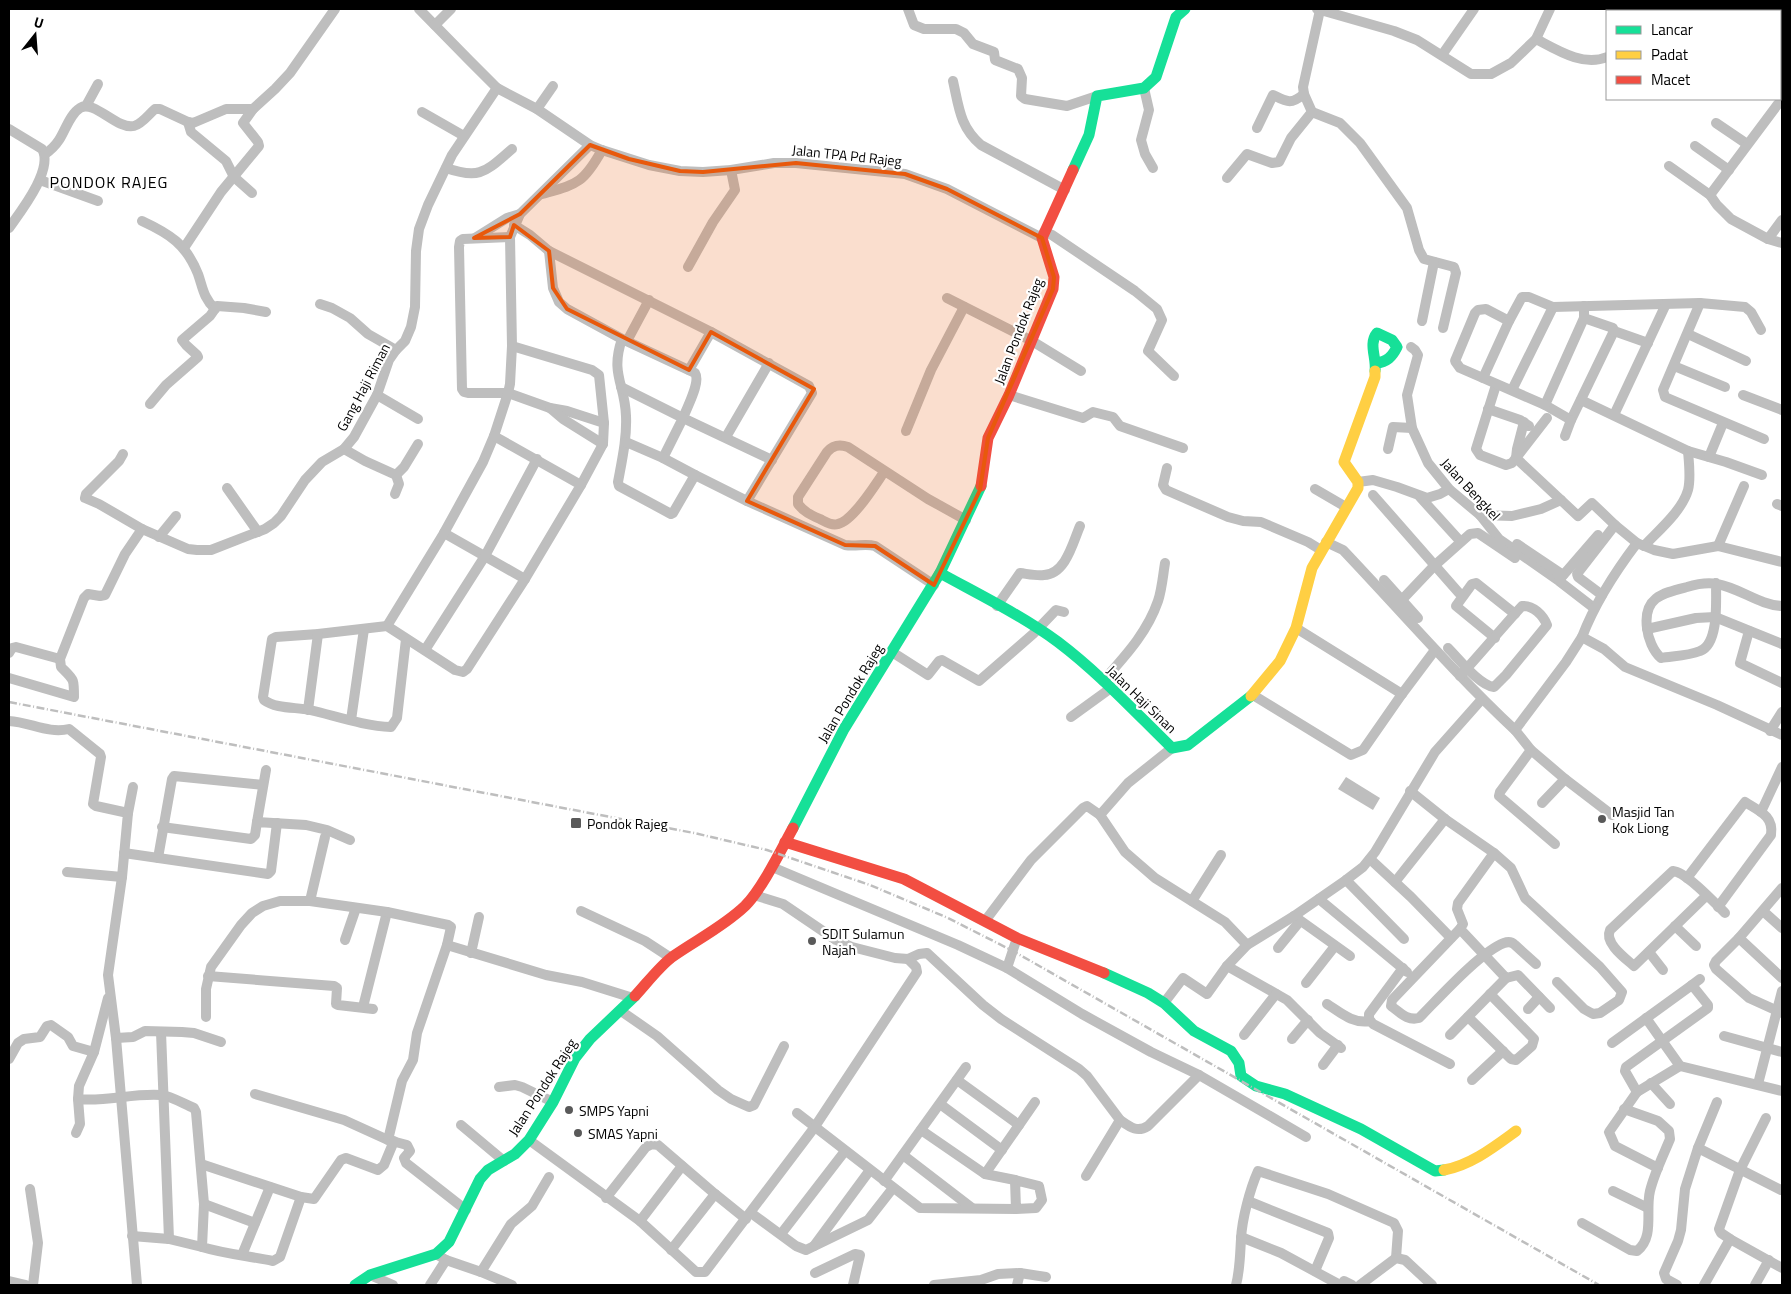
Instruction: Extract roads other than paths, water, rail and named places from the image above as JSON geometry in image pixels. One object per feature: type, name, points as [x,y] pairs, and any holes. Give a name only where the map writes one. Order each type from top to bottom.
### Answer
[{"type":"main road","points":[[1043,235],[1089,135],[1097,96],[1144,88],[1156,77],[1176,17],[1185,9]]},
{"type":"main road","name":"Jalan Pondok Rajeg","points":[[441,1257],[480,1179],[488,1170],[515,1154],[529,1140],[553,1102],[575,1058],[590,1039],[621,1011],[671,958],[719,927],[745,906],[772,867],[844,729],[934,584],[980,490],[988,438],[1009,395],[1053,289],[1054,277],[1043,235]]},
{"type":"main road","points":[[1358,482],[1344,462],[1375,377],[1376,363]]},
{"type":"main road","name":"Jalan Haji Sinan","points":[[940,573],[1038,629],[1074,655],[1172,748],[1188,745],[1253,695],[1280,661],[1296,628],[1312,568],[1358,488],[1358,482]]},
{"type":"main road","points":[[785,842],[904,879],[1017,938],[1092,967],[1164,1003],[1194,1031],[1231,1052],[1239,1063],[1241,1076],[1256,1086],[1285,1094],[1361,1128],[1435,1171],[1447,1171],[1476,1159],[1516,1130]]},
{"type":"main road","points":[[355,1285],[370,1275],[441,1257]]},
{"type":"street","points":[[184,248],[214,200],[259,146],[243,123],[253,110],[290,73],[335,9]]},
{"type":"street","name":"Jalan TPA Pd Rajeg","points":[[419,9],[498,88],[537,109],[590,145],[602,150],[649,165],[680,171],[703,172],[731,170],[774,163],[796,163],[905,174],[947,188],[1043,235],[1052,235],[1135,291],[1157,309],[1162,320],[1148,351],[1174,376]]},
{"type":"street","points":[[435,25],[451,9]]},
{"type":"street","points":[[908,9],[914,25],[924,28],[956,29],[964,34],[973,44],[994,52],[995,60],[1018,69],[1022,78],[1021,96],[1025,99],[1067,106],[1097,96]]},
{"type":"street","points":[[1444,328],[1456,273],[1454,267],[1424,259],[1407,208],[1360,143],[1340,123],[1312,112],[1304,94],[1303,87],[1318,9],[1394,31],[1417,40],[1471,74],[1491,74],[1511,63],[1536,39],[1550,9]]},
{"type":"street","points":[[1442,56],[1474,9]]},
{"type":"street","points":[[1536,39],[1570,57],[1599,60],[1606,57]]},
{"type":"street","points":[[953,81],[962,120],[972,138],[981,145],[1065,190]]},
{"type":"street","points":[[45,154],[54,148],[59,141],[74,113],[86,106],[98,84]]},
{"type":"street","points":[[537,109],[553,86]]},
{"type":"street","name":"Gang Haji Riman","points":[[123,454],[119,461],[86,494],[85,498],[159,537],[188,549],[211,550],[258,532],[274,523],[281,516],[305,480],[322,462],[344,449],[354,437],[377,396],[389,360],[408,334],[415,307],[416,251],[419,229],[452,155],[498,88]]},
{"type":"street","points":[[1144,88],[1149,110],[1141,140],[1145,154],[1153,168]]},
{"type":"street","points":[[1257,128],[1274,95],[1288,102],[1296,101],[1304,94]]},
{"type":"street","points":[[1710,195],[1777,103]]},
{"type":"street","points":[[86,106],[127,126],[137,124],[155,109],[160,109],[188,122],[198,122],[226,108],[253,110]]},
{"type":"street","points":[[422,112],[464,136]]},
{"type":"street","points":[[1227,178],[1247,154],[1272,163],[1279,162],[1291,138],[1312,112]]},
{"type":"street","points":[[188,122],[191,132],[226,161],[234,177],[252,192]]},
{"type":"street","points":[[1716,123],[1747,144]]},
{"type":"street","points":[[9,129],[35,144],[45,154],[44,170],[40,180],[9,228]]},
{"type":"street","points":[[387,626],[444,532],[483,462],[508,393],[512,346],[510,237],[514,225],[520,214],[538,195],[590,145]]},
{"type":"street","points":[[1695,146],[1729,170]]},
{"type":"street","points":[[446,168],[466,174],[481,173],[512,149]]},
{"type":"street","points":[[538,195],[567,187],[580,181],[592,168],[602,150]]},
{"type":"street","points":[[1669,166],[1710,195],[1731,219],[1768,239],[1782,243]]},
{"type":"street","points":[[688,266],[735,190],[731,170]]},
{"type":"street","points":[[40,180],[98,201]]},
{"type":"street","points":[[474,238],[507,218],[520,214]]},
{"type":"street","points":[[1768,239],[1782,220]]},
{"type":"street","points":[[142,221],[172,236],[184,248],[191,257],[206,299],[215,309]]},
{"type":"street","points":[[514,225],[540,242],[549,251],[711,332],[809,386],[812,394],[747,501]]},
{"type":"street","points":[[510,237],[474,238],[460,241],[462,389],[468,393],[508,393],[604,424]]},
{"type":"street","points":[[549,251],[553,288],[559,302],[567,309],[698,376],[683,418],[663,458]]},
{"type":"street","points":[[1422,321],[1434,262]]},
{"type":"street","points":[[1483,378],[1522,297],[1529,297],[1553,308],[1700,303],[1745,307],[1751,312],[1761,330]]},
{"type":"street","points":[[947,298],[1032,341],[1081,371]]},
{"type":"street","points":[[649,300],[617,353],[616,369],[626,414],[626,442],[618,482],[619,486],[670,514],[674,513],[695,475]]},
{"type":"street","points":[[1700,303],[1663,390],[1666,397],[1764,439]]},
{"type":"street","points":[[320,304],[350,318],[368,334],[396,350]]},
{"type":"street","points":[[1614,415],[1666,304]]},
{"type":"street","points":[[150,404],[166,385],[198,357],[182,340],[210,316],[217,306],[223,305],[266,312]]},
{"type":"street","points":[[1545,405],[1584,318],[1584,306]]},
{"type":"street","points":[[906,431],[931,370],[964,307]]},
{"type":"street","points":[[1512,390],[1553,308]]},
{"type":"street","points":[[1509,321],[1486,309],[1478,310],[1475,313],[1455,361],[1460,368],[1545,405],[1571,420]]},
{"type":"street","points":[[1584,318],[1648,343]]},
{"type":"street","points":[[1565,436],[1614,331]]},
{"type":"street","points":[[689,370],[711,332]]},
{"type":"street","points":[[1688,334],[1746,361]]},
{"type":"street","points":[[406,639],[396,723],[391,727],[272,704],[266,702],[263,697],[272,639],[276,637],[387,626],[455,670],[463,672],[524,579],[581,485],[603,444],[604,424],[599,375],[596,372],[512,346]]},
{"type":"street","name":"Jalan Bengkel","points":[[1411,347],[1416,350],[1418,355],[1407,395],[1412,428],[1428,463],[1449,489],[1480,515],[1499,539],[1561,578],[1594,608]]},
{"type":"street","points":[[726,437],[770,364]]},
{"type":"street","points":[[1674,366],[1725,387]]},
{"type":"street","points":[[1496,385],[1476,449],[1480,455],[1506,465],[1512,463],[1547,418]]},
{"type":"street","points":[[621,388],[772,460]]},
{"type":"street","points":[[1009,395],[1083,418],[1093,412],[1114,417],[1120,426],[1183,448]]},
{"type":"street","points":[[1743,395],[1782,410]]},
{"type":"street","points":[[377,396],[418,420]]},
{"type":"street","points":[[1581,400],[1688,451],[1762,475]]},
{"type":"street","points":[[550,408],[563,419],[603,444]]},
{"type":"street","points":[[1488,409],[1524,422],[1537,432]]},
{"type":"street","points":[[1516,458],[1524,422]]},
{"type":"street","points":[[1709,457],[1723,422]]},
{"type":"street","points":[[1388,449],[1393,427],[1412,428]]},
{"type":"street","points":[[494,436],[581,485]]},
{"type":"street","points":[[626,442],[663,458],[747,501],[846,545],[868,544],[875,546],[934,584]]},
{"type":"street","points":[[396,475],[404,467],[418,444]]},
{"type":"street","points":[[884,472],[853,513],[837,525],[830,524],[804,511],[798,504],[798,497],[827,452],[836,445],[848,447],[884,472],[966,520]]},
{"type":"street","points":[[344,449],[396,475],[399,484],[395,494]]},
{"type":"street","points":[[1515,730],[1566,662],[1582,637],[1594,608],[1602,595],[1640,544],[1664,525],[1684,500],[1688,489],[1688,451]]},
{"type":"street","points":[[1516,458],[1578,516],[1592,503],[1640,544],[1673,554],[1718,546],[1782,562]]},
{"type":"street","points":[[425,650],[485,556],[537,459]]},
{"type":"street","points":[[1167,468],[1163,485],[1166,490],[1228,517],[1243,521],[1262,522],[1308,542],[1343,550],[1398,603],[1418,618]]},
{"type":"street","points":[[1358,482],[1373,480],[1427,498],[1449,489]]},
{"type":"street","points":[[1718,546],[1744,486]]},
{"type":"street","points":[[227,488],[258,532]]},
{"type":"street","points":[[1315,489],[1346,507]]},
{"type":"street","points":[[1373,495],[1460,594]]},
{"type":"street","points":[[1420,497],[1460,541]]},
{"type":"street","points":[[1480,515],[1512,516],[1541,509],[1561,500]]},
{"type":"street","points":[[159,537],[176,516]]},
{"type":"street","points":[[1602,595],[1578,577],[1577,574],[1615,524]]},
{"type":"street","points":[[997,606],[1020,573],[1045,575],[1055,572],[1065,560],[1080,526]]},
{"type":"street","points":[[9,678],[74,697],[72,676],[61,667],[60,659],[84,598],[88,594],[104,595],[125,554],[142,529]]},
{"type":"street","points":[[444,532],[524,579]]},
{"type":"street","points":[[1398,603],[1460,541],[1470,534],[1478,533],[1500,550],[1531,568]]},
{"type":"street","points":[[1561,578],[1598,535]]},
{"type":"street","points":[[1071,717],[1107,685],[1149,623],[1158,600],[1165,562]]},
{"type":"street","points":[[1384,580],[1398,603],[1435,650],[1464,672],[1488,686],[1494,687],[1506,675],[1547,625],[1544,618],[1528,605],[1522,606],[1464,672]]},
{"type":"street","points":[[1495,638],[1456,606],[1472,584],[1476,583],[1515,614]]},
{"type":"street","points":[[1716,583],[1715,617],[1710,644],[1701,651],[1661,658],[1655,652],[1647,629],[1647,612],[1652,602],[1662,593],[1703,583],[1716,583],[1760,601],[1781,607]]},
{"type":"street","points":[[892,652],[928,675],[938,661],[942,660],[978,681],[1038,629],[1056,610],[1064,612]]},
{"type":"street","points":[[1647,629],[1696,618],[1715,617],[1782,644]]},
{"type":"street","points":[[1296,628],[1402,694]]},
{"type":"street","points":[[351,720],[364,629]]},
{"type":"street","points":[[1749,631],[1740,664],[1782,683]]},
{"type":"street","points":[[308,710],[318,634]]},
{"type":"street","points":[[1582,637],[1604,649],[1625,667],[1717,705],[1782,736]]},
{"type":"street","points":[[9,653],[12,648],[16,647],[60,659]]},
{"type":"street","points":[[1448,648],[1482,699],[1515,730],[1531,750],[1612,815]]},
{"type":"street","points":[[1253,695],[1351,755],[1363,750],[1435,650]]},
{"type":"street","points":[[1278,948],[1297,919],[1319,899],[1363,867],[1370,859],[1435,752],[1482,699]]},
{"type":"street","points":[[1770,731],[1782,712]]},
{"type":"street","points":[[9,721],[29,724],[53,731],[69,729],[100,754],[101,757],[93,804],[128,813]]},
{"type":"street","points":[[1100,815],[1128,783],[1172,748]]},
{"type":"street","points":[[1531,750],[1499,796],[1555,844]]},
{"type":"street","points":[[1761,812],[1782,767]]},
{"type":"street","points":[[162,827],[251,840],[255,835],[266,770]]},
{"type":"street","points":[[158,858],[162,827],[174,776],[263,785]]},
{"type":"street","points":[[1542,803],[1566,779]]},
{"type":"street","points":[[133,787],[128,813],[122,877],[108,975],[116,1038],[119,1096],[136,1285]]},
{"type":"street","points":[[1410,791],[1445,819],[1494,853],[1514,871],[1525,898],[1600,967],[1622,992],[1619,1000],[1600,1013],[1593,1014],[1584,1009],[1557,982]]},
{"type":"street","points":[[1687,878],[1745,802],[1769,819],[1772,826],[1771,835],[1722,910],[1687,878],[1678,872],[1670,873],[1608,933],[1609,940],[1634,966],[1706,896]]},
{"type":"street","points":[[985,921],[1031,860],[1087,806],[1100,815],[1125,852],[1154,878],[1225,922],[1247,945]]},
{"type":"street","points":[[1395,882],[1445,819]]},
{"type":"street","points":[[257,822],[306,825],[327,830],[350,840]]},
{"type":"street","points":[[124,853],[268,874],[271,871],[277,823]]},
{"type":"street","points":[[310,902],[325,837]]},
{"type":"street","points":[[1494,853],[1458,903],[1457,909],[1463,924],[1460,929],[1392,1000],[1391,1006],[1407,1018],[1413,1020],[1419,1018],[1485,954],[1504,943],[1512,942],[1536,964]]},
{"type":"street","points":[[1192,901],[1221,855]]},
{"type":"street","points":[[1370,859],[1450,938]]},
{"type":"street","points":[[772,867],[958,945],[1007,968],[1082,1014],[1151,1052],[1199,1075],[1306,1137]]},
{"type":"street","points":[[67,872],[122,877]]},
{"type":"street","points":[[1346,880],[1404,939]]},
{"type":"street","points":[[1779,1012],[1748,998],[1715,967],[1716,961],[1739,938],[1782,888]]},
{"type":"street","points":[[754,895],[783,904],[836,940],[852,946],[894,958],[908,959],[927,953],[995,1014],[1079,1069],[1087,1076],[1120,1120],[1136,1130],[1148,1126],[1199,1075]]},
{"type":"street","points":[[1319,899],[1413,977]]},
{"type":"street","points":[[201,1164],[301,1197],[316,1198],[327,1178],[343,1159],[346,1158],[378,1170],[382,1168],[391,1141],[391,1122],[402,1081],[412,1060],[417,1033],[447,945],[451,927],[387,912],[310,902],[280,901],[263,906],[252,912],[241,924],[212,967],[208,976],[205,1002],[206,1017]]},
{"type":"street","points":[[345,940],[356,908]]},
{"type":"street","points":[[581,911],[645,941],[671,958]]},
{"type":"street","points":[[1763,911],[1782,928]]},
{"type":"street","points":[[208,976],[334,986],[338,988],[336,1004],[368,1008],[387,912]]},
{"type":"street","points":[[471,953],[479,917]]},
{"type":"street","points":[[1164,1003],[1183,978],[1207,994],[1227,966],[1247,945],[1297,919]]},
{"type":"street","points":[[1297,919],[1350,956]]},
{"type":"street","points":[[1676,926],[1696,946]]},
{"type":"street","points":[[1460,929],[1506,978]]},
{"type":"street","points":[[1007,968],[1017,938]]},
{"type":"street","points":[[1739,938],[1782,978]]},
{"type":"street","points":[[447,945],[546,975],[582,982],[633,998]]},
{"type":"street","points":[[1306,983],[1335,946]]},
{"type":"street","points":[[1650,952],[1663,970]]},
{"type":"street","points":[[529,1140],[559,1160],[606,1198],[640,1221],[696,1272],[705,1272],[814,1128],[917,972],[916,967],[908,959]]},
{"type":"street","points":[[1227,966],[1287,1000],[1320,1033],[1340,1047],[1324,1065]]},
{"type":"street","points":[[1370,1021],[1369,1014],[1403,968]]},
{"type":"street","points":[[1450,1035],[1506,978],[1518,975],[1550,1008]]},
{"type":"street","points":[[1612,1043],[1696,982],[1708,1008],[1625,1069],[1626,1076],[1637,1092]]},
{"type":"street","points":[[1758,1084],[1779,1012],[1782,991]]},
{"type":"street","points":[[76,1133],[80,1124],[79,1086],[94,1052],[110,994]]},
{"type":"street","points":[[1244,1035],[1276,994]]},
{"type":"street","points":[[1468,1016],[1511,1059],[1516,1060],[1532,1046],[1534,1039],[1490,994]]},
{"type":"street","points":[[1528,1009],[1540,997]]},
{"type":"street","points":[[1326,1004],[1354,1021],[1362,1023],[1370,1021],[1450,1064]]},
{"type":"street","points":[[621,1011],[657,1036],[718,1090],[749,1107],[754,1105],[784,1046]]},
{"type":"street","points":[[1646,1018],[1680,1066],[1782,1091]]},
{"type":"street","points":[[1292,1039],[1308,1020]]},
{"type":"street","points":[[9,1059],[18,1044],[24,1039],[40,1037],[47,1026],[51,1025],[68,1036],[73,1046],[94,1052]]},
{"type":"street","points":[[116,1038],[133,1037],[145,1031],[194,1033],[221,1042]]},
{"type":"street","points":[[161,1032],[170,1239]]},
{"type":"street","points":[[1724,1036],[1782,1052]]},
{"type":"street","points":[[1472,1080],[1502,1051]]},
{"type":"street","points":[[1658,1168],[1615,1146],[1609,1132],[1637,1092],[1680,1066]]},
{"type":"street","points":[[884,1181],[966,1067]]},
{"type":"street","points":[[957,1080],[1019,1125]]},
{"type":"street","points":[[1651,1083],[1670,1104]]},
{"type":"street","points":[[499,1087],[515,1085],[553,1102]]},
{"type":"street","points":[[255,1094],[344,1120],[391,1141],[407,1145],[410,1151],[404,1158],[406,1163],[466,1210]]},
{"type":"street","points":[[78,1099],[163,1095],[194,1108],[196,1112],[204,1204],[202,1247]]},
{"type":"street","points":[[985,1174],[1035,1102]]},
{"type":"street","points":[[1677,1285],[1666,1279],[1664,1273],[1681,1230],[1685,1189],[1698,1148],[1717,1102]]},
{"type":"street","points":[[940,1104],[1002,1150]]},
{"type":"street","points":[[1582,1223],[1630,1250],[1637,1251],[1648,1234],[1650,1192],[1670,1140],[1669,1131],[1658,1121],[1624,1109]]},
{"type":"street","points":[[797,1114],[920,1208],[1036,1208],[1042,1200],[1038,1186],[985,1174],[921,1130]]},
{"type":"street","points":[[1766,1118],[1740,1170],[1719,1229],[1730,1240],[1782,1268]]},
{"type":"street","points":[[1086,1176],[1120,1120]]},
{"type":"street","points":[[461,1125],[504,1161]]},
{"type":"street","points":[[606,1198],[646,1147],[652,1144],[658,1146],[715,1194],[781,1234],[796,1246],[806,1250],[868,1220],[893,1188]]},
{"type":"street","points":[[1698,1148],[1782,1192]]},
{"type":"street","points":[[781,1234],[845,1151]]},
{"type":"street","points":[[903,1155],[972,1208]]},
{"type":"street","points":[[640,1221],[682,1166]]},
{"type":"street","points":[[812,1248],[870,1170]]},
{"type":"street","points":[[1236,1285],[1240,1269],[1241,1237],[1248,1202],[1257,1172],[1259,1171],[1328,1194],[1394,1223],[1398,1231],[1396,1258],[1360,1285]]},
{"type":"street","points":[[481,1272],[512,1224],[532,1206],[549,1177]]},
{"type":"street","points":[[1015,1180],[1016,1209]]},
{"type":"street","points":[[242,1255],[270,1187]]},
{"type":"street","points":[[30,1189],[38,1242],[33,1285]]},
{"type":"street","points":[[1614,1191],[1648,1208]]},
{"type":"street","points":[[672,1250],[715,1194]]},
{"type":"street","points":[[132,1236],[170,1239],[225,1254],[273,1261],[280,1257],[301,1197]]},
{"type":"street","points":[[1248,1202],[1328,1234],[1329,1238],[1315,1271]]},
{"type":"street","points":[[204,1204],[255,1223]]},
{"type":"street","points":[[1241,1237],[1345,1284]]},
{"type":"street","points":[[1704,1285],[1730,1240]]},
{"type":"street","points":[[816,1273],[855,1254],[860,1255],[853,1285]]},
{"type":"street","points":[[430,1285],[441,1257],[512,1285]]},
{"type":"street","points":[[1396,1258],[1405,1260],[1432,1285]]},
{"type":"street","points":[[1755,1285],[1769,1260]]},
{"type":"street","points":[[1017,1285],[1020,1273]]},
{"type":"street","points":[[934,1285],[971,1283],[998,1274],[1020,1273],[1046,1278]]},
{"type":"street","points":[[370,1275],[393,1285]]},
{"type":"street","points":[[9,1282],[26,1285]]},
{"type":"railway","points":[[9,702],[694,833],[767,850],[870,885],[948,918],[1013,951],[1599,1285]]},
{"type":"place","name":"Masjid Tan Kok Liong","points":[[1602,819]]},
{"type":"place","name":"Pondok Rajeg","points":[[576,823]]},
{"type":"place","name":"SDIT Sulamun Najah","points":[[812,941]]},
{"type":"place","name":"SMPS Yapni","points":[[569,1110]]},
{"type":"place","name":"SMAS Yapni","points":[[578,1133]]},
{"type":"district","name":"PONDOK RAJEG","points":[[109,182]]}]
